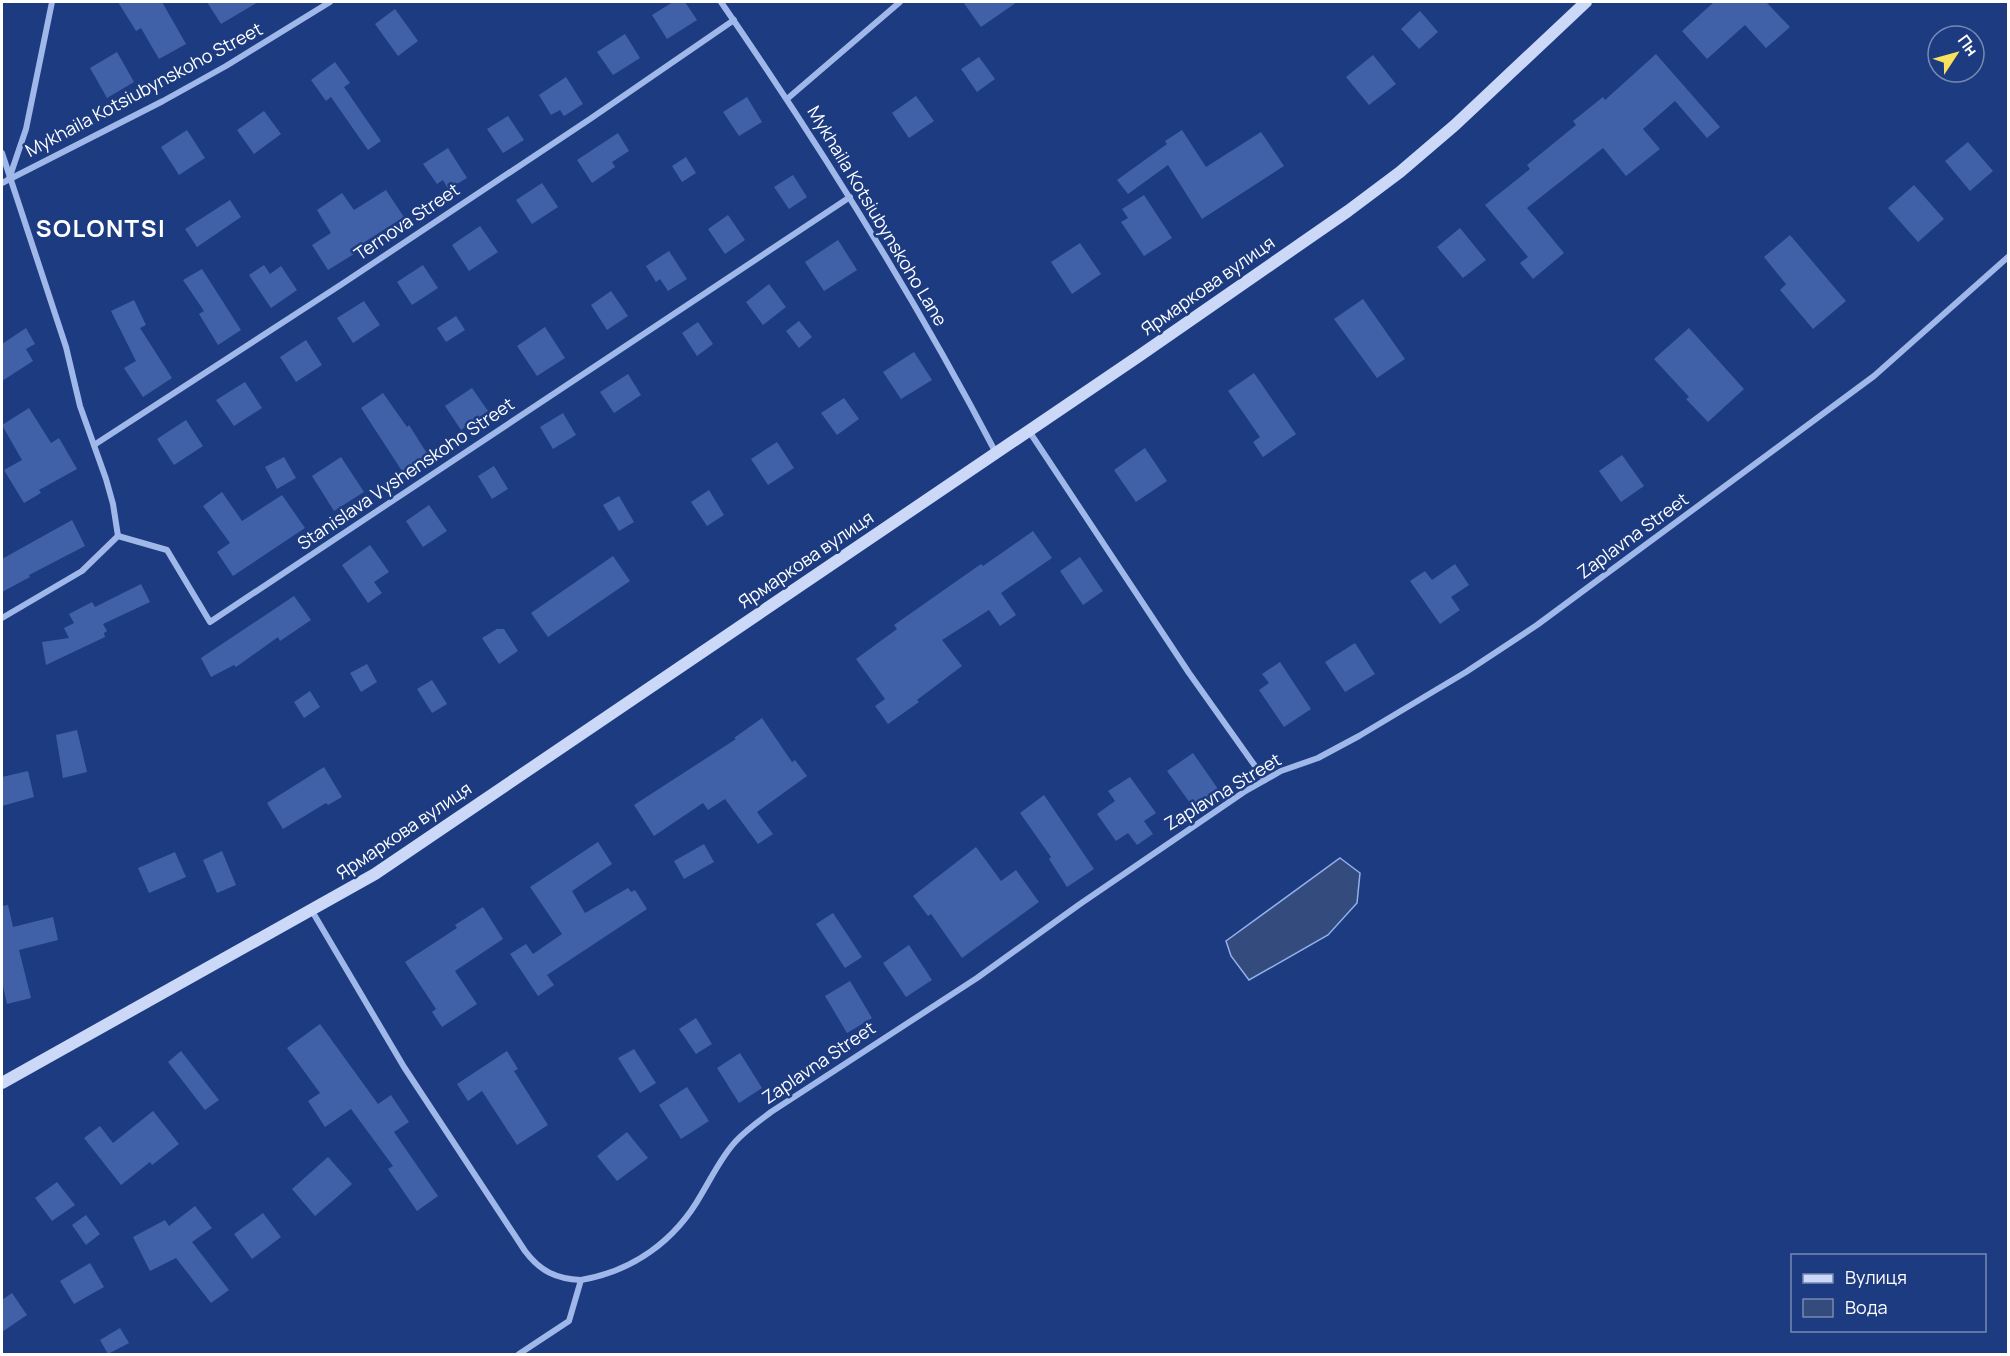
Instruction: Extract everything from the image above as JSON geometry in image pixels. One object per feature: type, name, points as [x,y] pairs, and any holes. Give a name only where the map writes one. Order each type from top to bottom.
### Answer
[{"type":"main road","name":"Ярмаркова вулиця","points":[[2,1083],[312,911],[402,857],[506,784],[1149,349],[1373,192],[1455,125],[1586,2]]},
{"type":"street","points":[[9,180],[26,129],[52,2]]},
{"type":"street","name":"Mykhaila Kotsiubynskoho Street","points":[[2,183],[226,66],[330,2]]},
{"type":"street","name":"Mykhaila Kotsiubynskoho Lane","points":[[721,2],[850,196],[903,284],[996,453]]},
{"type":"street","points":[[787,99],[900,2]]},
{"type":"street","name":"Ternova Street","points":[[94,445],[378,260],[734,20]]},
{"type":"street","points":[[2,153],[9,180],[66,347],[80,406],[113,504],[118,536],[82,571],[2,618]]},
{"type":"street","name":"Stanislava Vyshenskoho Street","points":[[118,536],[166,550],[210,622],[850,196]]},
{"type":"street","name":"Zaplavna Street","points":[[581,1280],[624,1267],[665,1242],[689,1215],[731,1147],[745,1132],[771,1112],[977,978],[1183,833],[1265,780],[1281,771],[1318,758],[1359,736],[1467,672],[1537,625],[1854,392],[1897,357],[2008,257]]},
{"type":"street","points":[[1029,430],[1189,673],[1265,780]]},
{"type":"street","points":[[312,911],[393,1049],[534,1264],[544,1271],[565,1279],[581,1280],[569,1321],[519,1354]]},
{"type":"water","points":[[1340,858],[1360,873],[1357,903],[1328,935],[1249,980],[1231,956],[1226,941]]},
{"type":"building","points":[[118,2],[162,2],[186,44],[159,59],[141,28],[136,31]]},
{"type":"building","points":[[207,2],[258,2],[221,24]]},
{"type":"building","points":[[673,2],[685,2],[697,20],[667,39],[652,15]]},
{"type":"building","points":[[963,2],[1017,2],[981,27]]},
{"type":"building","points":[[1714,2],[1766,2],[1790,27],[1766,48],[1745,25],[1707,59],[1682,31]]},
{"type":"building","points":[[395,9],[418,41],[398,56],[375,24]]},
{"type":"building","points":[[1420,11],[1438,32],[1419,49],[1401,29]]},
{"type":"building","points":[[625,34],[640,58],[613,75],[597,52]]},
{"type":"building","points":[[117,52],[134,82],[107,98],[90,68]]},
{"type":"building","points":[[1656,54],[1720,127],[1707,138],[1675,101],[1643,129],[1660,149],[1626,176],[1603,148],[1527,208],[1564,253],[1533,279],[1520,263],[1528,257],[1485,205],[1530,169],[1527,165],[1576,125],[1573,121],[1603,97],[1605,100]]},
{"type":"building","points":[[1373,55],[1396,84],[1369,105],[1346,77]]},
{"type":"building","points":[[979,57],[995,79],[977,92],[961,69]]},
{"type":"building","points":[[335,62],[350,83],[344,87],[381,141],[368,150],[331,97],[326,101],[311,80]]},
{"type":"building","points":[[566,77],[583,104],[564,116],[560,110],[551,115],[539,95]]},
{"type":"building","points":[[916,96],[934,121],[909,138],[892,113]]},
{"type":"building","points":[[747,97],[762,122],[739,136],[723,112]]},
{"type":"building","points":[[264,111],[281,134],[254,154],[237,130]]},
{"type":"building","points":[[508,116],[524,140],[503,153],[487,129]]},
{"type":"building","points":[[187,130],[205,158],[179,175],[161,147]]},
{"type":"building","points":[[1182,130],[1206,167],[1261,132],[1284,166],[1202,219],[1168,165],[1128,194],[1117,180],[1167,144],[1165,141]]},
{"type":"building","points":[[618,133],[629,151],[612,162],[615,167],[592,183],[577,160]]},
{"type":"building","points":[[1968,142],[1993,171],[1970,191],[1945,161]]},
{"type":"building","points":[[448,148],[467,178],[448,189],[443,180],[437,184],[423,164]]},
{"type":"building","points":[[686,157],[696,173],[682,182],[672,166]]},
{"type":"building","points":[[793,175],[807,197],[789,209],[774,187]]},
{"type":"building","points":[[542,183],[558,207],[532,224],[516,200]]},
{"type":"building","points":[[1914,185],[1944,219],[1918,242],[1888,208]]},
{"type":"building","points":[[386,190],[404,217],[352,250],[354,254],[328,270],[312,245],[331,233],[317,210],[342,193],[354,210]]},
{"type":"building","points":[[1144,195],[1172,238],[1144,256],[1121,222],[1128,218],[1122,209]]},
{"type":"building","points":[[230,200],[241,217],[197,247],[185,229]]},
{"type":"building","points":[[728,215],[745,240],[725,254],[708,229]]},
{"type":"building","points":[[480,226],[498,252],[469,271],[452,245]]},
{"type":"building","points":[[1460,228],[1486,260],[1463,278],[1437,247]]},
{"type":"building","points":[[1790,235],[1846,301],[1813,329],[1780,290],[1786,284],[1764,257]]},
{"type":"building","points":[[838,240],[857,270],[824,291],[805,262]]},
{"type":"building","points":[[1080,243],[1101,274],[1072,294],[1051,262]]},
{"type":"building","points":[[669,251],[687,279],[668,291],[660,279],[656,282],[646,266]]},
{"type":"building","points":[[264,265],[270,274],[281,266],[297,290],[271,308],[249,275]]},
{"type":"building","points":[[423,265],[438,288],[412,305],[397,282]]},
{"type":"building","points":[[202,269],[241,330],[218,345],[199,314],[204,311],[183,280]]},
{"type":"building","points":[[769,284],[786,307],[763,325],[746,302]]},
{"type":"building","points":[[611,291],[628,316],[607,330],[591,305]]},
{"type":"building","points":[[1363,299],[1405,359],[1377,378],[1334,319]]},
{"type":"building","points":[[134,300],[146,325],[140,328],[172,378],[143,397],[124,368],[136,361],[111,311]]},
{"type":"building","points":[[364,301],[380,325],[353,343],[337,318]]},
{"type":"building","points":[[456,316],[465,330],[446,342],[437,328]]},
{"type":"building","points":[[799,321],[812,337],[799,348],[786,331]]},
{"type":"building","points":[[698,322],[713,344],[697,356],[682,333]]},
{"type":"building","points":[[545,327],[565,358],[537,376],[517,346]]},
{"type":"building","points":[[26,328],[35,344],[26,349],[33,361],[2,381],[2,344]]},
{"type":"building","points":[[1689,328],[1744,389],[1708,422],[1686,399],[1689,397],[1654,359]]},
{"type":"building","points":[[306,340],[322,365],[296,382],[280,357]]},
{"type":"building","points":[[914,352],[932,380],[901,399],[883,372]]},
{"type":"building","points":[[1254,373],[1296,434],[1263,457],[1253,442],[1260,437],[1228,391]]},
{"type":"building","points":[[628,374],[641,395],[614,413],[600,392]]},
{"type":"building","points":[[245,382],[262,408],[234,426],[216,400]]},
{"type":"building","points":[[472,388],[488,411],[461,430],[445,406]]},
{"type":"building","points":[[383,393],[407,427],[409,425],[428,455],[402,471],[361,408]]},
{"type":"building","points":[[844,398],[859,419],[837,435],[821,413]]},
{"type":"building","points":[[29,408],[51,443],[59,438],[77,469],[39,490],[41,493],[24,503],[4,470],[22,460],[2,425]]},
{"type":"building","points":[[563,413],[576,435],[553,449],[540,427]]},
{"type":"building","points":[[186,420],[203,446],[174,465],[157,439]]},
{"type":"building","points":[[777,442],[794,468],[768,485],[751,459]]},
{"type":"building","points":[[1145,448],[1167,481],[1136,502],[1114,470]]},
{"type":"building","points":[[1622,455],[1644,486],[1621,502],[1599,471]]},
{"type":"building","points":[[284,457],[296,478],[277,489],[265,467]]},
{"type":"building","points":[[341,457],[364,492],[334,511],[312,476]]},
{"type":"building","points":[[494,466],[508,489],[492,499],[478,476]]},
{"type":"building","points":[[709,490],[724,515],[707,526],[691,502]]},
{"type":"building","points":[[222,492],[242,521],[282,495],[305,528],[233,576],[217,552],[230,543],[203,506]]},
{"type":"building","points":[[619,496],[634,522],[619,531],[603,505]]},
{"type":"building","points":[[429,505],[447,531],[423,547],[406,521]]},
{"type":"building","points":[[72,520],[85,546],[2,592],[2,559]]},
{"type":"building","points":[[1033,531],[1052,558],[1001,593],[1016,615],[1000,626],[989,610],[942,640],[962,666],[917,700],[919,702],[888,724],[875,706],[885,699],[856,659],[897,629],[894,625]]},
{"type":"building","points":[[370,545],[389,572],[374,582],[382,593],[368,603],[342,565]]},
{"type":"building","points":[[613,556],[630,581],[548,637],[531,613]]},
{"type":"building","points":[[1080,557],[1103,591],[1083,605],[1060,571]]},
{"type":"building","points":[[1455,564],[1469,585],[1451,597],[1460,610],[1440,624],[1410,581],[1425,571],[1432,580]]},
{"type":"building","points":[[141,584],[150,602],[103,624],[107,631],[104,633],[105,637],[46,665],[42,642],[69,638],[64,628],[74,623],[69,614],[92,602],[95,607]]},
{"type":"building","points":[[294,596],[311,620],[280,641],[278,637],[236,667],[234,665],[211,677],[201,658]]},
{"type":"building","points":[[497,629],[504,629],[518,651],[499,664],[482,638]]},
{"type":"building","points":[[1355,643],[1375,674],[1345,692],[1325,662]]},
{"type":"building","points":[[1280,662],[1311,709],[1284,727],[1259,690],[1269,683],[1262,674]]},
{"type":"building","points":[[367,664],[377,682],[361,692],[350,673]]},
{"type":"building","points":[[432,680],[447,704],[432,713],[417,689]]},
{"type":"building","points":[[310,691],[320,707],[304,718],[294,702]]},
{"type":"building","points":[[762,718],[792,762],[795,760],[807,776],[757,812],[773,834],[758,844],[725,799],[708,810],[703,803],[654,836],[634,805],[736,739],[734,738]]},
{"type":"building","points":[[77,730],[87,772],[63,778],[56,735]]},
{"type":"building","points":[[1193,753],[1218,789],[1193,807],[1167,771]]},
{"type":"building","points":[[324,767],[342,797],[328,805],[326,803],[283,829],[267,803]]},
{"type":"building","points":[[28,771],[34,797],[2,806],[2,777]]},
{"type":"building","points":[[1130,777],[1156,813],[1144,821],[1153,834],[1137,845],[1128,833],[1116,841],[1097,814],[1115,801],[1108,791]]},
{"type":"building","points":[[1044,795],[1094,869],[1067,887],[1049,859],[1051,857],[1020,813]]},
{"type":"building","points":[[598,842],[612,864],[572,891],[585,913],[628,888],[631,892],[635,890],[647,909],[547,975],[554,985],[538,996],[510,954],[526,944],[533,954],[562,934],[530,887]]},
{"type":"building","points":[[704,844],[714,862],[684,879],[674,861]]},
{"type":"building","points":[[976,847],[1001,881],[1016,870],[1039,902],[962,958],[931,914],[928,916],[913,896]]},
{"type":"building","points":[[222,851],[236,885],[217,893],[203,860]]},
{"type":"building","points":[[175,852],[186,877],[149,893],[138,868]]},
{"type":"building","points":[[8,905],[13,927],[53,917],[58,940],[19,950],[31,998],[7,1004],[2,982],[2,906]]},
{"type":"building","points":[[483,907],[503,939],[455,971],[477,1004],[442,1027],[432,1012],[436,1009],[405,962],[457,928],[455,925]]},
{"type":"building","points":[[833,913],[862,957],[845,968],[816,924]]},
{"type":"building","points":[[909,945],[932,980],[906,997],[883,963]]},
{"type":"building","points":[[850,981],[872,1018],[847,1033],[825,996]]},
{"type":"building","points":[[696,1018],[712,1044],[696,1054],[679,1029]]},
{"type":"building","points":[[320,1024],[378,1104],[391,1095],[409,1122],[394,1132],[438,1196],[417,1211],[388,1169],[393,1166],[351,1109],[325,1127],[308,1101],[320,1093],[287,1048]]},
{"type":"building","points":[[634,1049],[656,1083],[640,1093],[618,1058]]},
{"type":"building","points":[[181,1051],[219,1100],[205,1110],[168,1062]]},
{"type":"building","points":[[507,1051],[518,1069],[514,1071],[548,1125],[517,1145],[482,1091],[468,1101],[457,1084]]},
{"type":"building","points":[[740,1053],[762,1088],[739,1103],[717,1068]]},
{"type":"building","points":[[687,1087],[709,1121],[681,1139],[659,1105]]},
{"type":"building","points":[[153,1111],[179,1144],[152,1165],[150,1162],[121,1185],[84,1138],[100,1126],[113,1143]]},
{"type":"building","points":[[627,1132],[648,1158],[617,1181],[597,1156]]},
{"type":"building","points":[[328,1157],[352,1184],[315,1216],[292,1189]]},
{"type":"building","points":[[57,1182],[75,1205],[52,1221],[35,1198]]},
{"type":"building","points":[[195,1206],[212,1228],[192,1242],[229,1290],[211,1303],[176,1258],[150,1271],[133,1237],[165,1220],[169,1226]]},
{"type":"building","points":[[263,1213],[281,1237],[252,1259],[234,1234]]},
{"type":"building","points":[[86,1215],[100,1234],[86,1245],[72,1225]]},
{"type":"building","points":[[90,1263],[104,1287],[74,1304],[60,1281]]},
{"type":"building","points":[[12,1293],[27,1315],[2,1332],[2,1300]]},
{"type":"building","points":[[120,1328],[129,1343],[108,1354],[100,1340]]},
{"type":"district","name":"SOLONTSI","points":[[101,229]]}]
